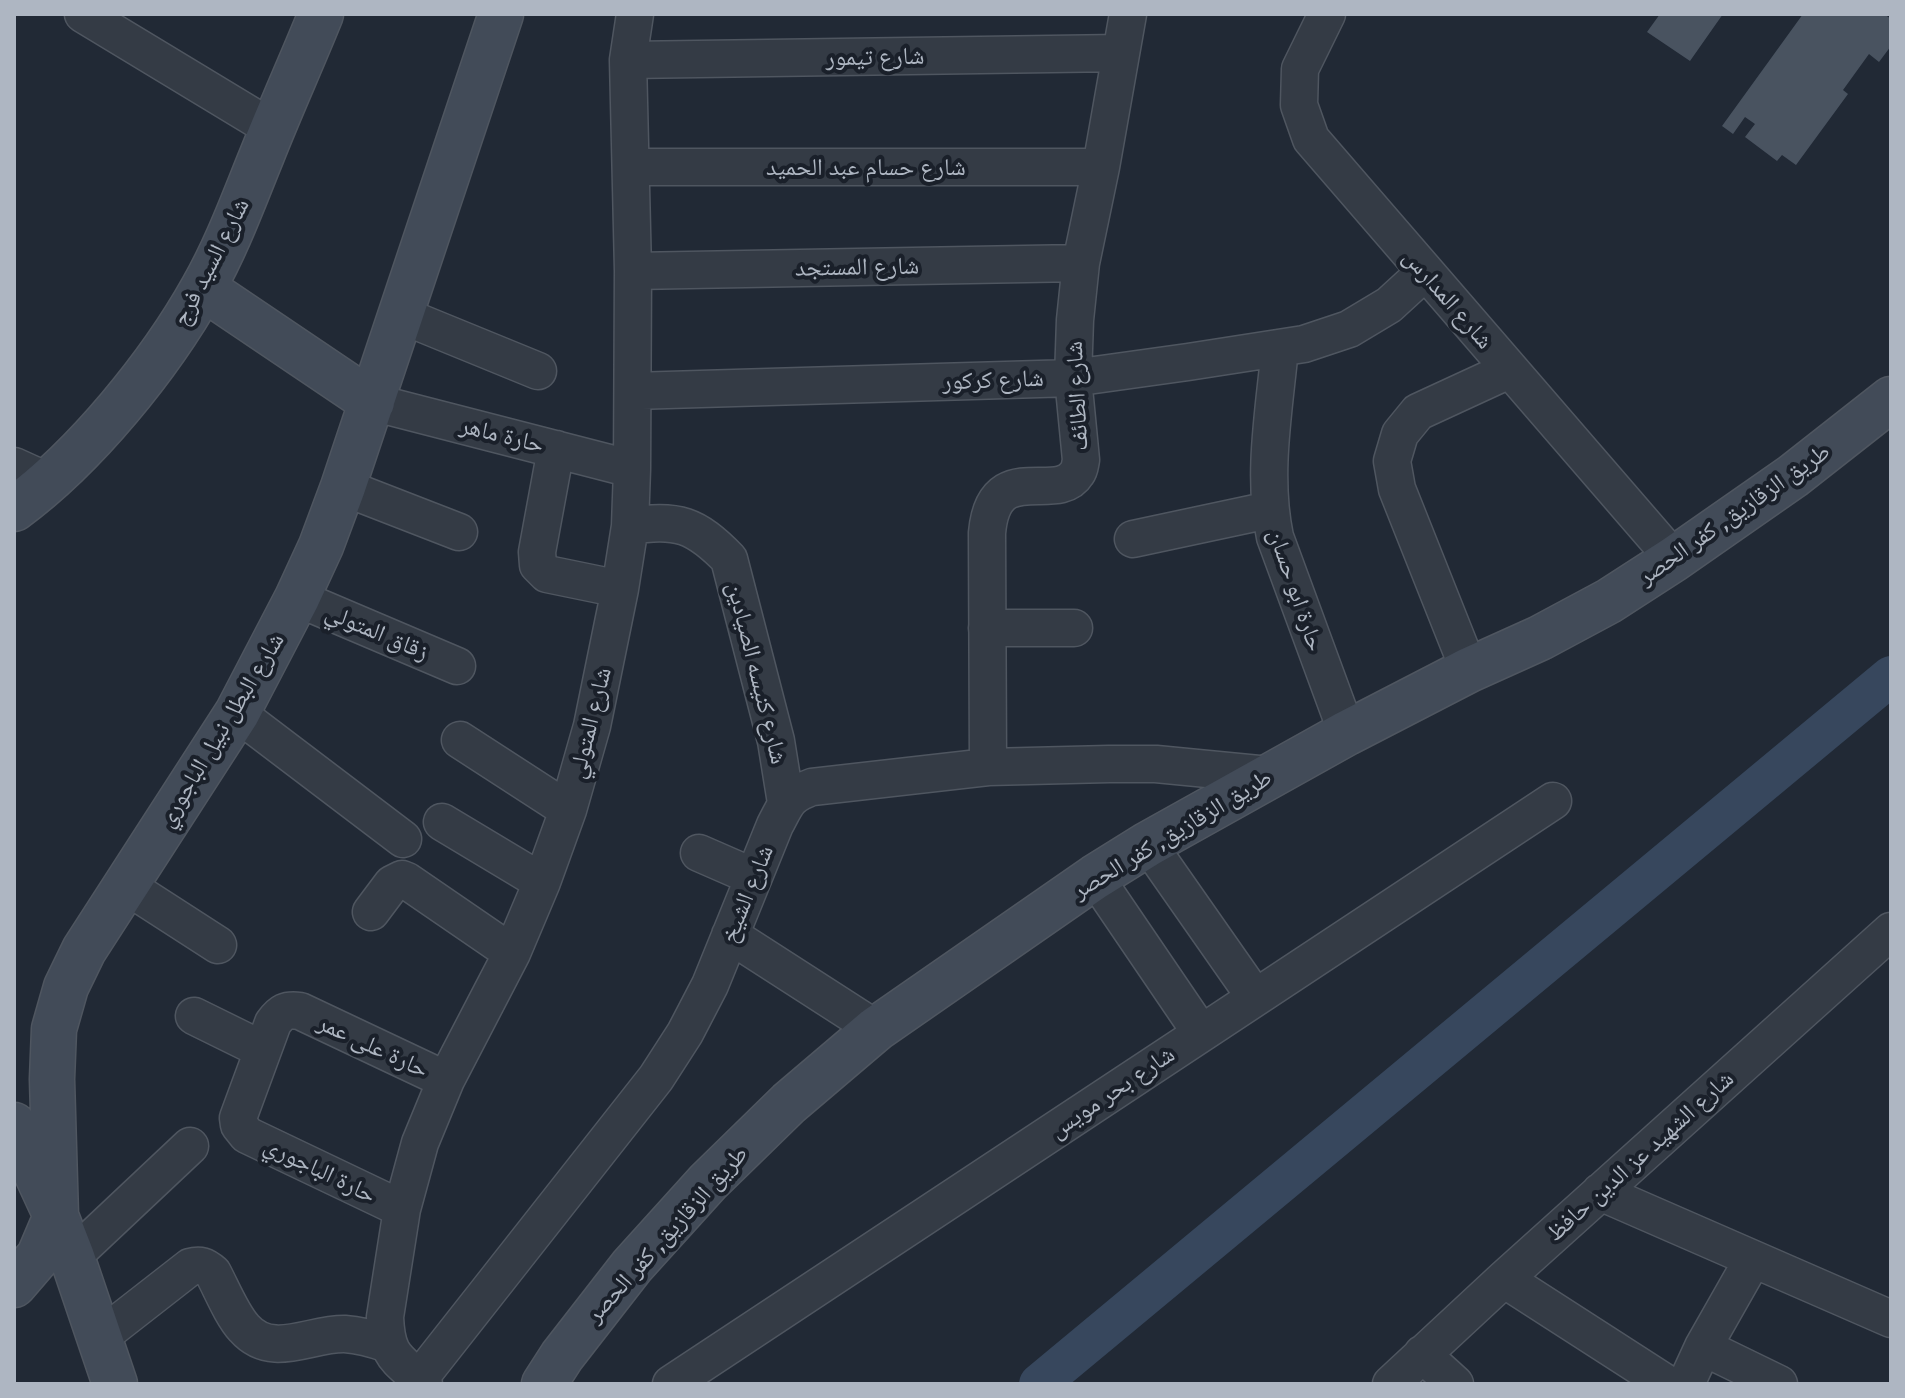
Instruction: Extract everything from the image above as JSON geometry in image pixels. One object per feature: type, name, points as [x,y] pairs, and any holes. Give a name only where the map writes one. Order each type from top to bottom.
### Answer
[{"type":"main road","name":"شارع السيد فرج","points":[[14,509],[30,473],[74,456],[123,403],[166,346],[203,288],[236,221],[321,14]]},
{"type":"main road","name":"شارع البطل نبيل الباجوري","points":[[56,1216],[52,1079],[54,1029],[66,987],[125,885],[237,713],[321,546],[501,14]]},
{"type":"main road","points":[[203,288],[372,402]]},
{"type":"main road","name":"طريق الزقازيق, كفر الحصر","points":[[544,1384],[632,1266],[708,1182],[789,1103],[876,1029],[1095,877],[1148,844],[1347,733],[1609,601],[1793,476],[1891,399]]},
{"type":"main road","points":[[14,1125],[72,1257],[115,1384]]},
{"type":"main road","points":[[14,1285],[39,1256],[56,1216]]},
{"type":"street","points":[[83,14],[273,129]]},
{"type":"street","name":"شارع المتولي","points":[[388,1344],[385,1317],[402,1209],[420,1143],[446,1080],[512,953],[568,810],[592,726],[620,589],[630,526],[632,469],[633,271],[628,60],[635,14]]},
{"type":"street","name":"شارع الطائف","points":[[988,767],[989,515],[998,499],[1012,488],[1068,481],[1077,473],[1081,460],[1073,378],[1081,263],[1128,14]]},
{"type":"street","name":"شارع المدارس","points":[[1327,14],[1300,69],[1299,105],[1311,139],[1674,559]]},
{"type":"street","name":"شارع تيمور","points":[[628,60],[1121,53]]},
{"type":"street","name":"شارع حسام عبد الحميد","points":[[631,167],[1101,167]]},
{"type":"street","name":"شارع المستجد","points":[[633,271],[1081,263]]},
{"type":"street","name":"شارع كركور","points":[[633,391],[1073,378],[1280,348],[1304,344],[1349,329],[1389,305],[1425,272]]},
{"type":"street","points":[[401,315],[538,371]]},
{"type":"street","name":"حارة ابو حسان","points":[[1280,348],[1268,483],[1269,510],[1275,537],[1347,733]]},
{"type":"street","points":[[1469,670],[1397,489],[1392,461],[1400,434],[1418,412],[1509,370]]},
{"type":"street","name":"حارة ماهر","points":[[372,402],[632,469]]},
{"type":"street","points":[[556,449],[537,552],[538,565],[547,574],[620,589]]},
{"type":"street","points":[[343,487],[459,532]]},
{"type":"street","points":[[1133,539],[1269,510]]},
{"type":"street","name":"شارع كنيسه الصيادين","points":[[630,526],[655,521],[683,525],[709,538],[729,559],[776,741],[786,803]]},
{"type":"street","name":"زقاق المتولي","points":[[297,598],[457,666]]},
{"type":"street","points":[[987,628],[1074,628]]},
{"type":"street","points":[[237,713],[403,839]]},
{"type":"street","points":[[460,740],[568,810]]},
{"type":"street","points":[[786,803],[795,793],[812,787],[988,767],[1156,764],[1269,775]]},
{"type":"street","name":"شارع بحر مويس","points":[[671,1384],[1553,801]]},
{"type":"street","name":"شارع الشيخ","points":[[422,1382],[656,1078],[685,1033],[710,985],[786,803]]},
{"type":"street","points":[[442,822],[542,882]]},
{"type":"street","points":[[1148,844],[1255,997]]},
{"type":"street","points":[[699,853],[754,877]]},
{"type":"street","points":[[1095,877],[1201,1033]]},
{"type":"street","points":[[371,912],[392,884],[402,879],[512,953]]},
{"type":"street","points":[[125,885],[218,945]]},
{"type":"street","points":[[730,935],[876,1029]]},
{"type":"street","name":"شارع الشهيد عز الدين حافظ","points":[[1391,1384],[1600,1192],[1889,936]]},
{"type":"street","name":"حارة الباجوري","points":[[300,1011],[289,1010],[280,1014],[273,1023],[238,1118],[239,1125],[247,1135],[402,1209]]},
{"type":"street","name":"حارة على عمر","points":[[300,1011],[446,1080]]},
{"type":"street","points":[[194,1016],[263,1050]]},
{"type":"street","points":[[72,1257],[190,1146]]},
{"type":"street","points":[[1600,1192],[1891,1319]]},
{"type":"street","points":[[1686,1384],[1703,1347],[1753,1259]]},
{"type":"street","points":[[99,1338],[190,1267],[198,1265],[207,1267],[213,1273],[241,1326],[253,1337],[283,1345],[322,1335],[366,1337],[388,1344],[393,1356],[422,1382]]},
{"type":"street","points":[[1504,1279],[1667,1384]]},
{"type":"street","points":[[1703,1347],[1779,1384]]},
{"type":"street","points":[[1422,1354],[1455,1384]]},
{"type":"building","points":[[1660,14],[1723,14],[1690,61],[1647,32]]},
{"type":"building","points":[[1803,14],[1884,14],[1891,19],[1891,46],[1879,62],[1869,54],[1843,90],[1848,94],[1796,165],[1782,155],[1777,161],[1745,137],[1755,124],[1745,117],[1733,134],[1722,126]]},
{"type":"waterway","points":[[1039,1384],[1891,676]]}]
